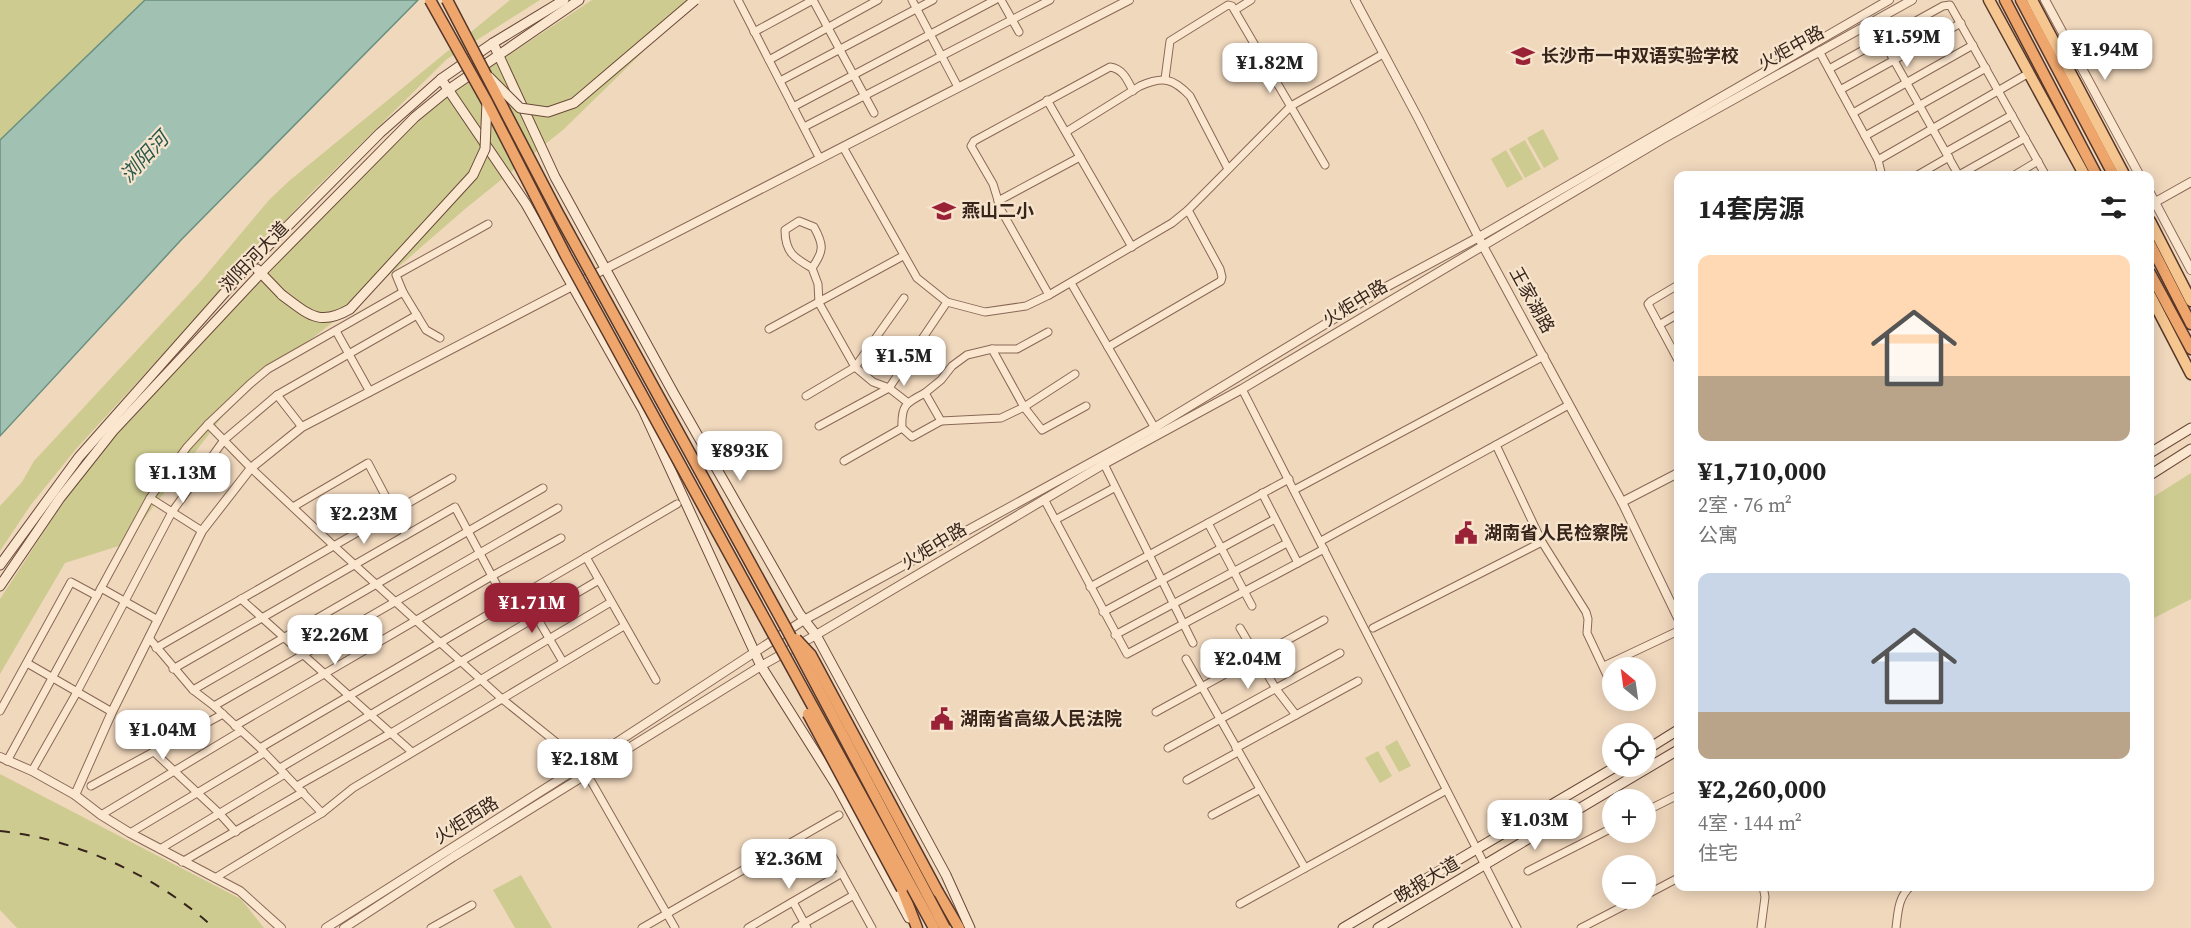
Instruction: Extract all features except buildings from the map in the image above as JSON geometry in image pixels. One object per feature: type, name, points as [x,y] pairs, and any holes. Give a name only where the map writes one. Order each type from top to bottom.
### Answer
[{"type":"highway","points":[[430,0],[487,102],[566,256],[934,928]]},
{"type":"highway","points":[[447,0],[559,215],[786,628],[945,928]]},
{"type":"highway","points":[[2005,0],[2094,171]]},
{"type":"highway","points":[[2021,0],[2111,171]]},
{"type":"highway","points":[[2154,252],[2191,324]]},
{"type":"highway","points":[[2154,281],[2191,350]]},
{"type":"highway","points":[[786,628],[811,655],[958,928]]},
{"type":"highway","points":[[775,640],[789,680],[902,889],[916,928]]},
{"type":"main road","name":"浏阳河大道","points":[[0,565],[80,457],[250,264],[380,133],[441,79],[493,43],[564,0]]},
{"type":"main road","name":"浏阳河大道","points":[[0,586],[60,498],[113,431],[261,272],[415,117],[448,90],[579,0]]},
{"type":"main road","points":[[489,77],[520,108],[548,112],[574,103],[695,0]]},
{"type":"main road","points":[[1989,0],[2082,171]]},
{"type":"main road","points":[[2032,0],[2123,171]]},
{"type":"main road","points":[[493,43],[555,177],[674,394],[804,620],[816,635],[946,874],[970,928]]},
{"type":"main road","points":[[441,79],[526,204],[643,410],[761,666],[838,788],[916,928]]},
{"type":"main road","points":[[250,264],[261,272],[282,295],[311,316],[334,318],[350,309],[473,175],[485,149],[487,102]]},
{"type":"main road","points":[[2154,229],[2191,301]]},
{"type":"main road","points":[[2154,303],[2191,374]]},
{"type":"main road","points":[[2154,451],[2191,428]]},
{"type":"main road","points":[[2154,472],[2191,449]]},
{"type":"main road","points":[[1656,744],[1674,732]]},
{"type":"main road","name":"晚报大道","points":[[1378,928],[1674,752]]},
{"type":"main road","name":"晚报大道","points":[[1343,928],[1602,775]]},
{"type":"street","points":[[738,0],[820,159]]},
{"type":"street","points":[[754,32],[813,0],[874,113]]},
{"type":"street","points":[[769,60],[878,0]]},
{"type":"street","points":[[912,0],[958,87]]},
{"type":"street","points":[[780,81],[933,0]]},
{"type":"street","points":[[793,107],[995,0]]},
{"type":"street","points":[[1001,0],[1019,32]]},
{"type":"street","points":[[804,127],[1050,0]]},
{"type":"street","points":[[75,795],[112,712],[202,531],[250,468],[302,427],[1128,0]]},
{"type":"street","points":[[1235,10],[1251,0]]},
{"type":"street","name":"王家湖路","points":[[1355,0],[1483,246],[1622,502],[1674,610]]},
{"type":"street","points":[[1071,283],[1156,431],[1388,286],[1479,237],[1889,0]]},
{"type":"street","name":"火炬中路","points":[[816,635],[1156,431],[1242,388],[1661,140],[1912,0]]},
{"type":"street","points":[[2045,0],[2137,171]]},
{"type":"street","points":[[1829,69],[1948,4],[1952,7],[2043,171]]},
{"type":"street","points":[[1165,79],[1170,41],[1176,35],[1228,5],[1235,10],[1325,165]]},
{"type":"street","points":[[1840,90],[1961,23]]},
{"type":"street","points":[[1882,39],[1957,171]]},
{"type":"street","points":[[1853,113],[1973,45]]},
{"type":"street","points":[[1819,51],[1878,160],[1879,171]]},
{"type":"street","points":[[843,147],[917,278],[947,302],[986,312],[1026,306],[1050,295],[1172,223],[1188,210],[1291,106],[1383,54]]},
{"type":"street","points":[[1050,295],[998,201],[993,184],[971,146],[974,141],[1110,67],[1118,69],[1126,77],[1133,91]]},
{"type":"street","points":[[1865,136],[1986,68]]},
{"type":"street","points":[[1878,160],[2029,73]]},
{"type":"street","points":[[1066,132],[1133,91],[1152,81],[1165,79],[1182,88],[1190,96],[1228,168]]},
{"type":"street","points":[[1047,100],[1132,247]]},
{"type":"street","points":[[1923,171],[2012,115]]},
{"type":"street","points":[[1966,171],[2025,138]]},
{"type":"street","points":[[998,201],[1080,157]]},
{"type":"street","points":[[2021,171],[2038,161]]},
{"type":"street","points":[[2154,203],[2191,182]]},
{"type":"street","points":[[2154,207],[2191,270]]},
{"type":"street","points":[[1108,347],[1221,281],[1220,268],[1188,210]]},
{"type":"street","points":[[812,268],[821,256],[820,239],[814,226],[799,221],[785,230],[785,243],[796,259],[812,268],[818,284],[819,303],[855,367],[873,382],[889,388],[907,402]]},
{"type":"street","points":[[440,338],[426,330],[403,292],[396,275],[488,224]]},
{"type":"street","points":[[768,329],[903,256]]},
{"type":"street","points":[[1674,287],[1649,302],[1659,325],[1674,345]]},
{"type":"street","points":[[281,928],[240,891],[130,833],[75,795],[32,771],[3,759],[53,678],[150,498],[187,447],[208,424],[268,369],[403,292]]},
{"type":"street","points":[[806,396],[855,367],[904,298]]},
{"type":"street","points":[[819,426],[889,388],[947,302]]},
{"type":"street","points":[[32,771],[77,692],[172,512],[224,441],[277,395],[417,315]]},
{"type":"street","points":[[1659,325],[1674,316]]},
{"type":"street","points":[[336,331],[370,392]]},
{"type":"street","points":[[1048,332],[1017,349],[992,350],[967,355],[925,393],[907,402],[901,415],[902,428],[912,437],[940,422],[1001,418],[1024,407],[1075,374]]},
{"type":"street","points":[[992,350],[1024,407],[1042,430],[1086,406]]},
{"type":"street","points":[[1294,490],[1544,356]]},
{"type":"street","points":[[1242,388],[1475,850],[1517,928]]},
{"type":"street","points":[[925,393],[940,422]]},
{"type":"street","points":[[277,395],[302,427]]},
{"type":"street","points":[[1044,499],[1127,654],[1298,563],[1323,545],[1565,407]]},
{"type":"street","points":[[208,424],[250,468],[333,545],[501,698],[561,747],[576,769],[587,774],[675,928]]},
{"type":"street","points":[[844,461],[902,428]]},
{"type":"street","name":"火炬西路","points":[[326,928],[804,620],[1156,431]]},
{"type":"street","points":[[1496,445],[1542,542],[1586,612],[1587,633],[1602,662]]},
{"type":"street","points":[[293,507],[368,464],[406,535]]},
{"type":"street","points":[[1104,464],[1192,643]]},
{"type":"street","points":[[1622,502],[1674,475]]},
{"type":"street","points":[[156,648],[452,478]]},
{"type":"street","points":[[1090,586],[1289,479]]},
{"type":"street","points":[[193,690],[543,488]]},
{"type":"street","points":[[1055,520],[1114,488]]},
{"type":"street","points":[[1262,494],[1298,563]]},
{"type":"street","points":[[150,498],[202,531]]},
{"type":"street","points":[[130,833],[350,696],[677,504]]},
{"type":"street","points":[[173,669],[455,507],[507,604]]},
{"type":"street","points":[[214,706],[558,508]]},
{"type":"street","points":[[1103,612],[1275,519]]},
{"type":"street","points":[[1208,523],[1252,606]]},
{"type":"street","points":[[101,815],[175,771],[238,728],[325,674],[561,538]]},
{"type":"street","points":[[1374,628],[1542,542]]},
{"type":"street","points":[[1115,635],[1287,543]]},
{"type":"street","points":[[586,557],[656,680]]},
{"type":"street","points":[[160,849],[371,714],[599,580]]},
{"type":"street","points":[[0,711],[71,582],[97,596]]},
{"type":"street","points":[[101,588],[158,620]]},
{"type":"street","points":[[523,594],[563,662]]},
{"type":"street","points":[[242,599],[412,752]]},
{"type":"street","points":[[297,786],[482,680],[611,602]]},
{"type":"street","points":[[1156,712],[1324,620]]},
{"type":"street","points":[[214,878],[322,813],[353,788],[624,626]]},
{"type":"street","points":[[1240,628],[1276,689],[1296,715]]},
{"type":"street","points":[[1623,657],[1674,633]]},
{"type":"street","name":"火炬西路","points":[[344,928],[587,774],[761,666],[816,635]]},
{"type":"street","points":[[149,638],[193,690],[238,728],[322,813]]},
{"type":"street","points":[[1168,748],[1340,653]]},
{"type":"street","points":[[1186,659],[1305,868]]},
{"type":"street","points":[[27,663],[112,712]]},
{"type":"street","points":[[1187,780],[1358,681]]},
{"type":"street","points":[[91,786],[223,714]]},
{"type":"street","points":[[154,752],[236,832]]},
{"type":"street","points":[[1212,815],[1259,789]]},
{"type":"street","points":[[182,862],[303,792]]},
{"type":"street","points":[[1240,904],[1443,792]]},
{"type":"street","points":[[1656,806],[1674,797]]},
{"type":"street","points":[[642,928],[839,814]]},
{"type":"street","points":[[1528,871],[1602,833]]},
{"type":"street","points":[[828,848],[872,928]]},
{"type":"street","points":[[748,928],[842,873]]},
{"type":"street","points":[[1656,890],[1674,880]]},
{"type":"street","points":[[1761,928],[1764,891]]},
{"type":"street","points":[[1896,928],[1900,900],[1905,891]]},
{"type":"street","points":[[796,928],[806,926],[854,895]]},
{"type":"street","points":[[794,902],[806,926]]},
{"type":"street","points":[[431,928],[472,905]]},
{"type":"street","points":[[1581,928],[1618,909]]},
{"type":"shaded area","points":[[0,0],[145,0],[0,140]]},
{"type":"shaded area","points":[[510,0],[540,0],[447,59],[309,195],[76,449],[30,506],[0,551],[0,506],[22,482],[34,461],[201,281],[269,200],[289,181]]},
{"type":"shaded area","points":[[592,0],[696,0],[564,129],[465,209],[350,309],[238,396],[125,544],[65,563],[0,674],[0,599],[90,461],[415,117]]},
{"type":"shaded area","points":[[1543,129],[1559,159],[1544,168],[1527,138]]},
{"type":"shaded area","points":[[1525,140],[1541,169],[1525,178],[1509,149]]},
{"type":"shaded area","points":[[1506,150],[1523,179],[1507,188],[1491,159]]},
{"type":"shaded area","points":[[2191,473],[2191,599],[2154,618],[2154,496]]},
{"type":"shaded area","points":[[1397,740],[1411,766],[1399,772],[1385,747]]},
{"type":"shaded area","points":[[1378,751],[1392,776],[1380,783],[1365,758]]},
{"type":"shaded area","points":[[0,774],[241,899],[264,928],[17,928],[0,910]]},
{"type":"shaded area","points":[[521,875],[552,928],[515,928],[493,890]]},
{"type":"water","name":"浏阳河","points":[[145,0],[418,0],[181,240],[0,436],[0,140]]},
{"type":"railway","points":[[0,831],[58,842],[114,863],[167,892],[214,928]]},
{"type":"place","name":"长沙市一中双语实验学校","points":[[1523,56]]},
{"type":"place","name":"燕山二小","points":[[944,211]]},
{"type":"place","name":"湖南省人民检察院","points":[[1466,533]]},
{"type":"place","name":"湖南省高级人民法院","points":[[942,719]]}]
